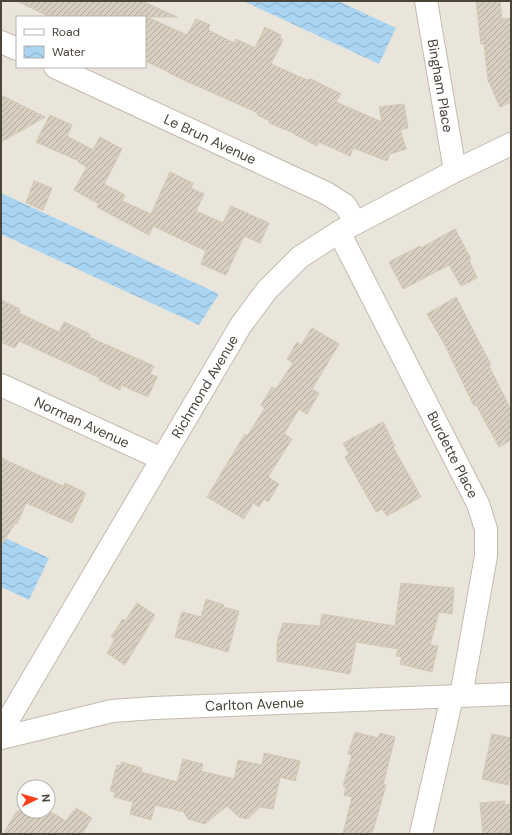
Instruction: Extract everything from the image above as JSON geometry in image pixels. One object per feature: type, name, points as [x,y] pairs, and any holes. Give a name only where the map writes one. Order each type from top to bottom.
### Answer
[{"type":"street","name":"Bingham Place","points":[[426,1],[455,171]]},
{"type":"street","points":[[1,42],[16,49]]},
{"type":"street","name":"Le Brun Avenue","points":[[57,68],[326,193],[345,205],[347,227]]},
{"type":"street","name":"Richmond Avenue","points":[[1,732],[241,325],[267,290],[300,257],[347,227],[511,144]]},
{"type":"street","name":"Burdette Place","points":[[347,227],[478,504],[486,529],[486,556],[456,696],[421,834]]},
{"type":"street","name":"Norman Avenue","points":[[1,385],[162,459]]},
{"type":"street","name":"Carlton Avenue","points":[[1,738],[112,711],[154,708],[511,694]]},
{"type":"shaded area","points":[[1,1],[511,1],[511,834],[1,834],[1,587],[29,600],[1,536]]},
{"type":"water","points":[[243,1],[338,1],[396,28],[379,64]]},
{"type":"water","points":[[1,193],[219,294],[199,325],[1,234]]},
{"type":"water","points":[[1,536],[49,558],[29,600],[1,587]]},
{"type":"building","points":[[17,1],[142,1],[177,17],[147,17],[187,35],[196,19],[210,25],[208,30],[234,43],[236,39],[255,48],[265,27],[281,35],[280,38],[283,40],[271,64],[307,80],[311,79],[341,94],[336,102],[382,122],[379,107],[404,104],[408,128],[400,130],[406,149],[390,154],[387,161],[353,148],[350,156],[319,142],[317,146],[294,133],[269,123],[270,121],[257,115],[258,113],[146,61],[146,16],[48,16]]},
{"type":"building","points":[[476,1],[500,1],[502,19],[511,18],[511,102],[500,107],[488,80],[484,44],[481,44]]},
{"type":"building","points":[[1,95],[45,117],[1,142]]},
{"type":"building","points":[[50,115],[72,125],[67,136],[93,150],[100,137],[122,149],[104,184],[125,195],[122,201],[151,214],[170,172],[193,183],[191,188],[204,194],[196,211],[223,223],[231,206],[269,223],[260,243],[244,236],[226,275],[201,264],[206,251],[153,226],[149,235],[97,207],[99,204],[74,190],[87,167],[78,162],[79,161],[36,142]]},
{"type":"building","points":[[34,181],[52,188],[43,210],[26,203]]},
{"type":"building","points":[[455,229],[471,259],[469,260],[477,278],[461,286],[449,265],[403,289],[389,262],[420,246],[421,248]]},
{"type":"building","points":[[456,297],[491,365],[489,366],[511,410],[511,440],[499,447],[476,405],[474,406],[445,345],[427,314]]},
{"type":"building","points":[[1,300],[20,309],[19,313],[59,332],[64,322],[90,334],[89,337],[154,366],[150,374],[157,377],[148,397],[121,385],[120,390],[99,380],[100,378],[19,341],[15,348],[1,342]]},
{"type":"building","points":[[312,328],[339,344],[312,389],[319,393],[307,414],[299,409],[284,434],[292,439],[268,477],[279,484],[268,502],[264,499],[259,507],[253,503],[244,519],[207,497],[245,434],[247,436],[265,408],[261,405],[272,387],[276,389],[293,363],[287,359],[297,342],[301,345]]},
{"type":"building","points":[[383,422],[395,446],[393,447],[421,497],[387,516],[382,509],[376,512],[345,457],[349,454],[343,443]]},
{"type":"building","points":[[1,458],[63,486],[65,483],[86,493],[72,523],[26,503],[17,524],[15,523],[1,546]]},
{"type":"building","points":[[401,583],[454,588],[452,614],[439,612],[430,645],[438,646],[432,672],[400,664],[402,657],[396,656],[398,649],[356,642],[350,674],[277,661],[277,642],[283,623],[320,626],[322,614],[395,626]]},
{"type":"building","points":[[206,599],[224,605],[223,607],[239,611],[228,652],[175,637],[182,612],[201,617]]},
{"type":"building","points":[[137,603],[155,615],[125,665],[107,653],[115,639],[111,637],[123,619],[125,621]]},
{"type":"building","points":[[355,732],[378,738],[380,733],[395,737],[383,785],[386,785],[372,834],[343,834],[352,797],[344,795],[346,787],[343,786],[352,755],[348,754]]},
{"type":"building","points":[[492,734],[511,738],[511,772],[508,785],[482,779]]},
{"type":"building","points":[[264,753],[300,761],[295,781],[280,777],[273,809],[260,807],[248,819],[239,817],[227,806],[205,824],[188,819],[184,812],[155,805],[151,820],[130,814],[133,802],[114,797],[115,792],[110,791],[117,765],[121,766],[121,762],[142,768],[141,772],[177,782],[183,759],[203,764],[201,771],[234,779],[238,760],[262,765]]},
{"type":"building","points":[[505,801],[504,805],[511,804],[511,833],[483,834],[480,803]]},
{"type":"building","points":[[76,808],[92,818],[83,832],[86,834],[3,834],[16,813],[16,819],[56,819],[56,815],[66,821],[73,811],[74,812]]}]
